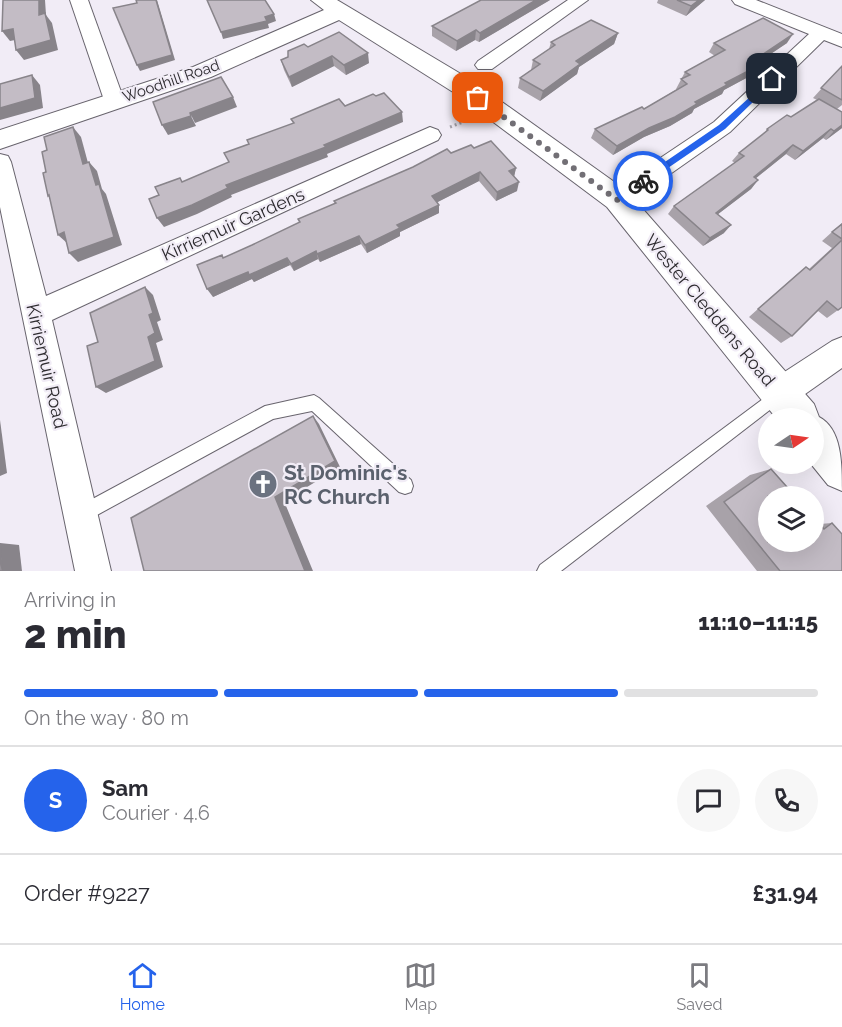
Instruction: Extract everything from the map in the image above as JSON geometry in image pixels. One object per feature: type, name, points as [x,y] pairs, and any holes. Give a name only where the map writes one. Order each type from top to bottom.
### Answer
[{"type":"street","points":[[485,65],[579,0]]},
{"type":"street","points":[[741,0],[842,41]]},
{"type":"street","points":[[84,1],[114,100]]},
{"type":"street","name":"Woodhill Road","points":[[0,140],[202,72],[330,6]]},
{"type":"street","name":"Wester Cleddens Road","points":[[330,6],[462,86],[617,200],[790,406]]},
{"type":"street","points":[[617,200],[722,127],[822,32]]},
{"type":"street","name":"Kirriemuir Gardens","points":[[35,314],[430,135]]},
{"type":"street","name":"Kirriemuir Road","points":[[0,162],[8,224],[35,314],[93,571]]},
{"type":"street","points":[[790,406],[842,351]]},
{"type":"street","points":[[824,448],[842,471]]},
{"type":"lane","points":[[80,515],[271,412],[314,403],[405,486]]},
{"type":"lane","points":[[546,571],[790,406]]},
{"type":"path","points":[[430,135],[494,110]]},
{"type":"building","points":[[3,0],[39,0],[39,15],[45,13],[51,40],[16,50],[13,29],[2,31]]},
{"type":"building","points":[[136,0],[156,0],[172,55],[137,65],[113,8],[137,3]]},
{"type":"building","points":[[207,0],[265,0],[274,14],[265,17],[267,21],[221,32]]},
{"type":"building","points":[[481,0],[536,0],[480,33],[476,30],[457,41],[432,26]]},
{"type":"building","points":[[677,0],[699,0],[691,6]]},
{"type":"building","points":[[763,18],[793,34],[750,63],[756,67],[725,83],[727,85],[695,102],[697,104],[675,117],[617,146],[595,129],[642,107],[644,109],[687,84],[681,79],[690,75],[685,72],[725,50],[714,43]]},
{"type":"building","points":[[591,20],[618,33],[576,61],[580,64],[543,91],[520,78],[540,64],[533,60],[555,45],[551,42]]},
{"type":"building","points":[[339,32],[368,53],[344,65],[332,56],[289,77],[281,60],[288,57],[288,51],[304,44],[308,47]]},
{"type":"building","points":[[842,66],[842,100],[821,88]]},
{"type":"building","points":[[32,75],[35,98],[0,108],[0,84]]},
{"type":"building","points":[[221,77],[233,97],[190,113],[191,116],[162,125],[153,102]]},
{"type":"building","points":[[384,93],[402,112],[324,145],[326,147],[226,185],[228,188],[157,218],[149,199],[159,195],[155,187],[180,178],[182,182],[229,162],[224,153],[249,144],[247,140],[294,123],[291,119],[339,99],[345,106],[373,94],[376,96]]},
{"type":"building","points":[[819,99],[842,112],[842,125],[834,131],[831,129],[803,151],[793,145],[754,177],[758,180],[716,213],[731,225],[710,238],[674,206],[744,156],[739,153],[767,129],[787,115],[791,117]]},
{"type":"building","points":[[73,127],[83,164],[89,162],[96,185],[99,184],[114,237],[69,253],[64,232],[58,235],[43,173],[46,172],[42,152],[47,150],[44,137]]},
{"type":"building","points":[[491,141],[516,168],[509,171],[519,182],[497,192],[480,172],[432,196],[439,205],[397,225],[400,228],[365,245],[359,236],[317,254],[316,251],[291,264],[287,258],[249,275],[248,272],[207,289],[197,265],[222,255],[223,258],[252,245],[300,222],[298,219],[336,203],[334,201],[413,167],[447,149],[451,153],[471,145],[474,148]]},
{"type":"building","points":[[842,224],[842,239],[832,232]]},
{"type":"building","points":[[842,240],[842,307],[838,310],[827,301],[792,336],[758,309],[806,267],[810,270]]},
{"type":"building","points":[[145,287],[153,313],[149,315],[155,333],[148,337],[155,361],[96,387],[87,346],[98,342],[90,313]]},
{"type":"building","name":"St Dominic's RC Church","points":[[313,416],[335,461],[275,497],[305,571],[144,571],[131,518]]},
{"type":"building","points":[[764,474],[775,474],[786,486],[758,486],[758,544],[724,502]]},
{"type":"building","points":[[832,523],[842,534],[842,571],[780,571],[765,552],[824,552],[824,529]]},
{"type":"building","points":[[0,543],[2,571],[0,571]]},
{"type":"way so far","points":[[478,98],[617,200],[643,181]]},
{"type":"place","name":"St Dominic's RC Church","points":[[263,484]]},
{"type":"route","points":[[643,181],[722,127],[772,79]]}]
